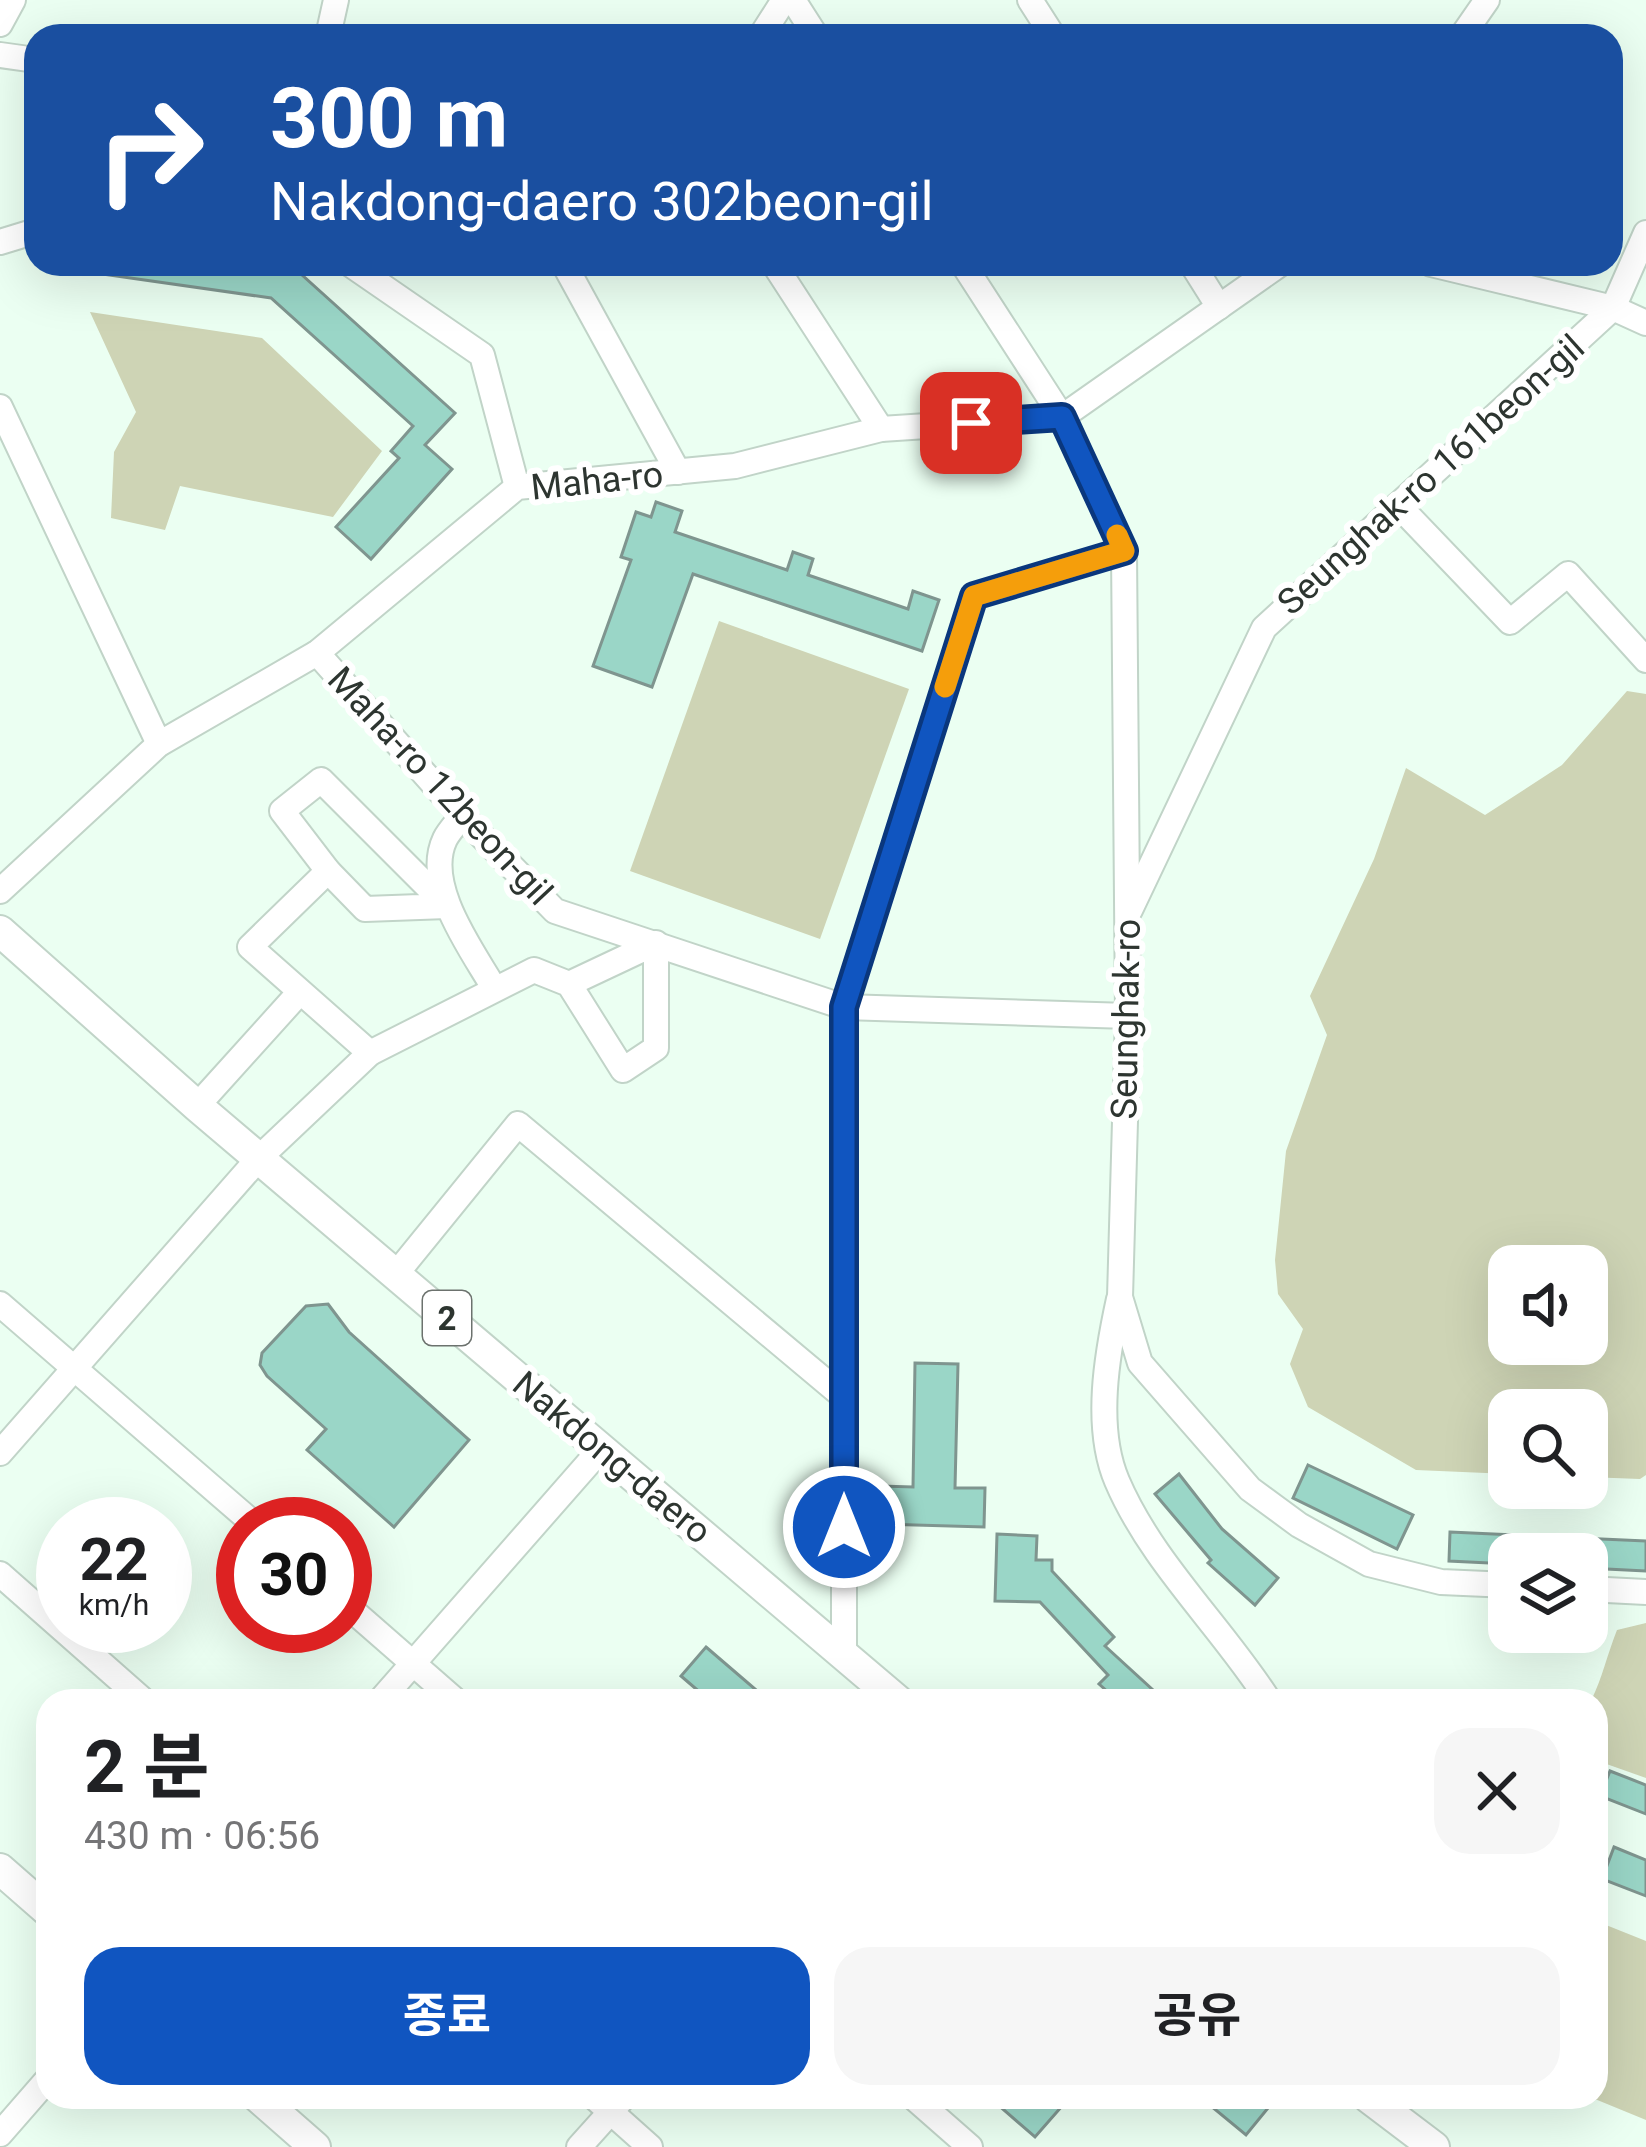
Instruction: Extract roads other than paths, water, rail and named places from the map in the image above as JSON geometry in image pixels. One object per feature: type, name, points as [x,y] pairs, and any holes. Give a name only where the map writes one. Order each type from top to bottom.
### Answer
[{"type":"main road","name":"Nakdong-daero","points":[[0,932],[197,1106],[883,1689]]},
{"type":"main road","points":[[0,1869],[36,1900]]},
{"type":"main road","points":[[272,2109],[315,2147]]},
{"type":"main road","points":[[1400,2110],[1434,2147]]},
{"type":"street","points":[[0,24],[13,0]]},
{"type":"street","points":[[788,0],[807,24]]},
{"type":"street","name":"Seunghak-ro 161beon-gil","points":[[1127,916],[1264,628],[1612,308],[1646,232]]},
{"type":"street","points":[[367,276],[482,355],[517,487]]},
{"type":"street","points":[[572,276],[678,472]]},
{"type":"street","points":[[782,276],[880,429]]},
{"type":"street","name":"Seunghak-ro","points":[[971,276],[1062,417],[1124,551],[1128,1016],[1120,1297],[1140,1364],[1250,1489],[1283,1513],[1369,1564],[1441,1582],[1488,1584]]},
{"type":"street","points":[[1199,276],[1219,308]]},
{"type":"street","points":[[1062,417],[1263,276]]},
{"type":"street","points":[[1480,276],[1612,308],[1646,322]]},
{"type":"street","points":[[0,406],[160,744]]},
{"type":"street","name":"Maha-ro","points":[[0,891],[160,744],[317,653],[517,487],[735,466],[880,429],[1062,417]]},
{"type":"street","points":[[1398,505],[1510,622],[1568,574],[1646,660]]},
{"type":"street","points":[[844,1657],[844,1007],[974,596],[1124,551]]},
{"type":"street","name":"Maha-ro 12beon-gil","points":[[317,653],[462,816],[555,911],[844,1007],[1128,1016]]},
{"type":"street","points":[[447,907],[364,909],[282,811],[321,780],[447,907],[494,988]]},
{"type":"street","points":[[447,907],[440,866],[444,840],[462,816]]},
{"type":"street","points":[[328,871],[250,947],[370,1053]]},
{"type":"street","points":[[0,1453],[259,1158],[370,1053],[534,970],[569,984],[623,1070],[656,1048],[656,943],[569,984]]},
{"type":"street","points":[[197,1106],[299,993]]},
{"type":"street","points":[[396,1274],[518,1124],[844,1397]]},
{"type":"street","points":[[1120,1297],[1110,1341],[1106,1408],[1116,1478],[1144,1529],[1260,1689]]},
{"type":"street","points":[[0,1304],[223,1497]]},
{"type":"street","points":[[391,1689],[601,1449]]},
{"type":"street","points":[[0,1574],[130,1689]]},
{"type":"street","points":[[1608,1590],[1646,1592]]},
{"type":"street","points":[[372,1628],[442,1689]]},
{"type":"street","points":[[0,2134],[36,2093]]},
{"type":"street","points":[[579,2147],[604,2109]]},
{"type":"street","points":[[615,2109],[650,2147]]},
{"type":"street","points":[[927,2109],[970,2147]]}]
